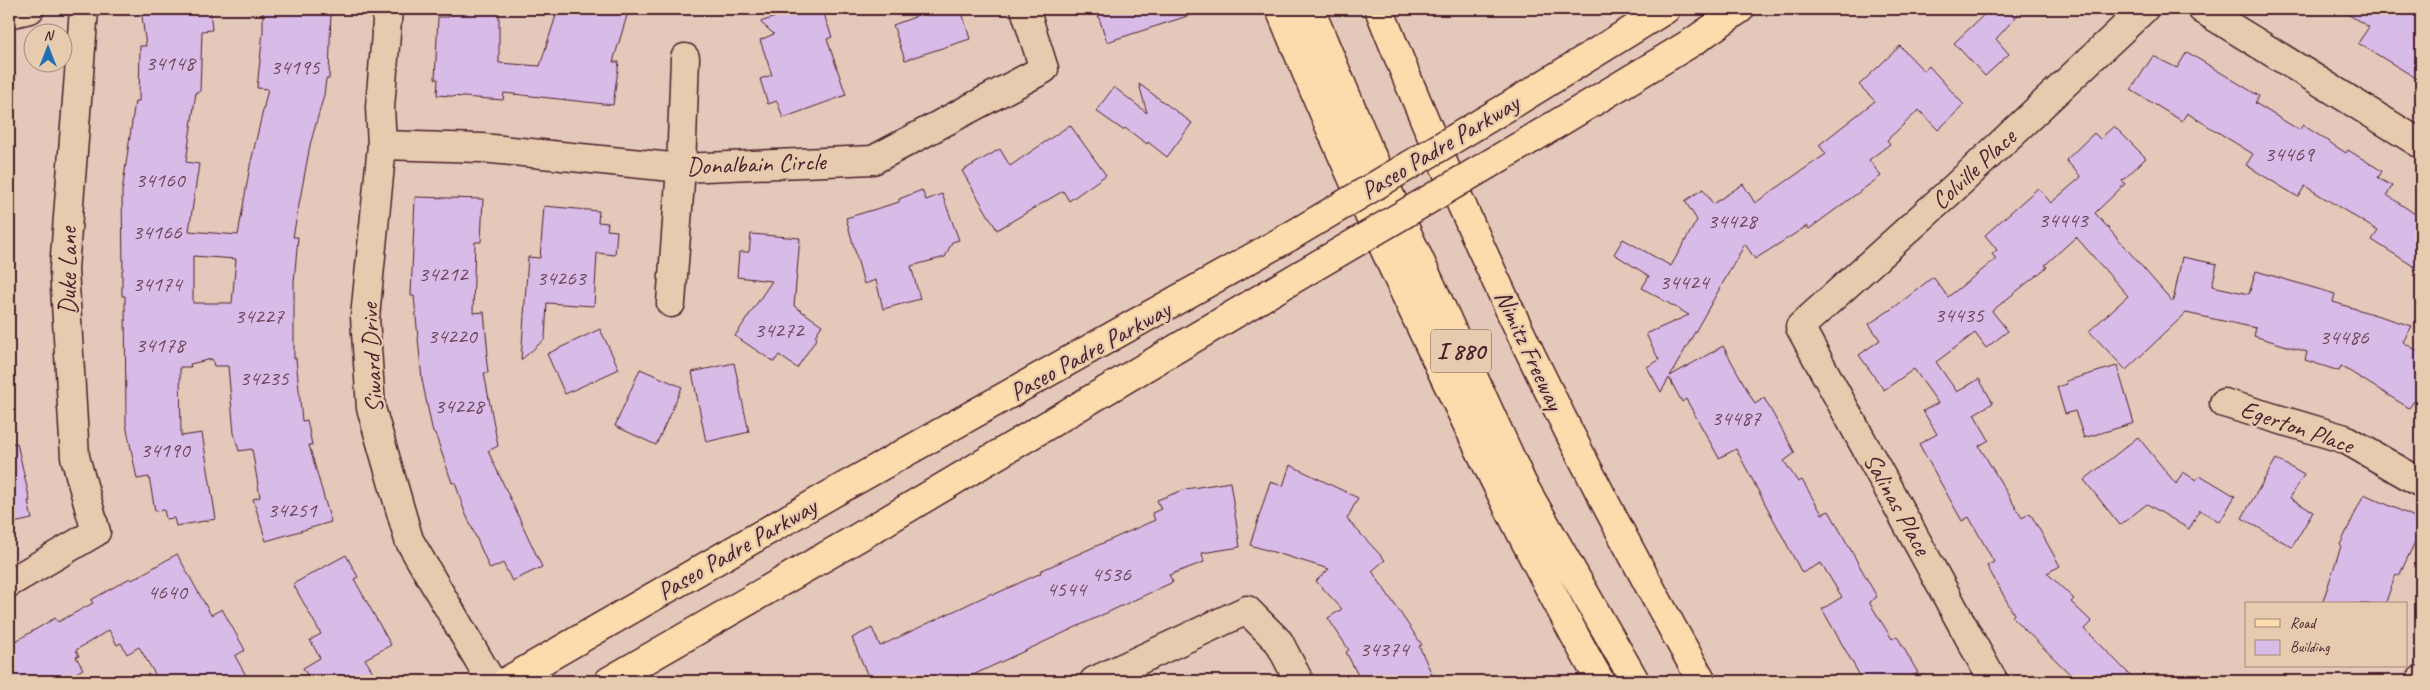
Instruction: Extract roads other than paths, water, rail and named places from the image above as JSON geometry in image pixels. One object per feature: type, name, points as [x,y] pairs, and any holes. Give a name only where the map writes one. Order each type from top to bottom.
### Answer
[{"type":"main road","name":"I 880","points":[[1280,9],[1389,262],[1480,452],[1600,681]]},
{"type":"main road","name":"I 880","points":[[1310,9],[1368,148],[1522,486],[1635,681]]},
{"type":"main road","name":"Nimitz Freeway","points":[[1379,9],[1468,219],[1552,402],[1642,575],[1702,681]]},
{"type":"main road","name":"Paseo Padre Parkway","points":[[507,681],[833,493],[1289,237],[1514,103],[1666,9]]},
{"type":"main road","name":"Paseo Padre Parkway","points":[[609,681],[859,537],[1530,140],[1694,41],[1740,9]]},
{"type":"street","points":[[9,14],[30,9]]},
{"type":"street","name":"Duke Lane","points":[[9,583],[96,532],[75,457],[64,269],[84,9]]},
{"type":"street","name":"Siward Drive","points":[[388,9],[380,107],[382,145],[365,317],[371,408],[409,540],[491,681]]},
{"type":"street","name":"Donalbain Circle","points":[[382,145],[482,148],[680,168],[874,160],[1044,69],[1025,9]]},
{"type":"street","name":"Colville Place","points":[[1800,327],[1954,188],[2144,9]]},
{"type":"street","points":[[2202,9],[2421,144]]},
{"type":"street","points":[[671,303],[685,58]]},
{"type":"street","name":"Salinas Place","points":[[1800,327],[1993,681]]},
{"type":"street","name":"Egerton Place","points":[[2224,403],[2345,439],[2421,483]]},
{"type":"street","points":[[1094,681],[1247,610],[1278,642],[1299,681]]}]
